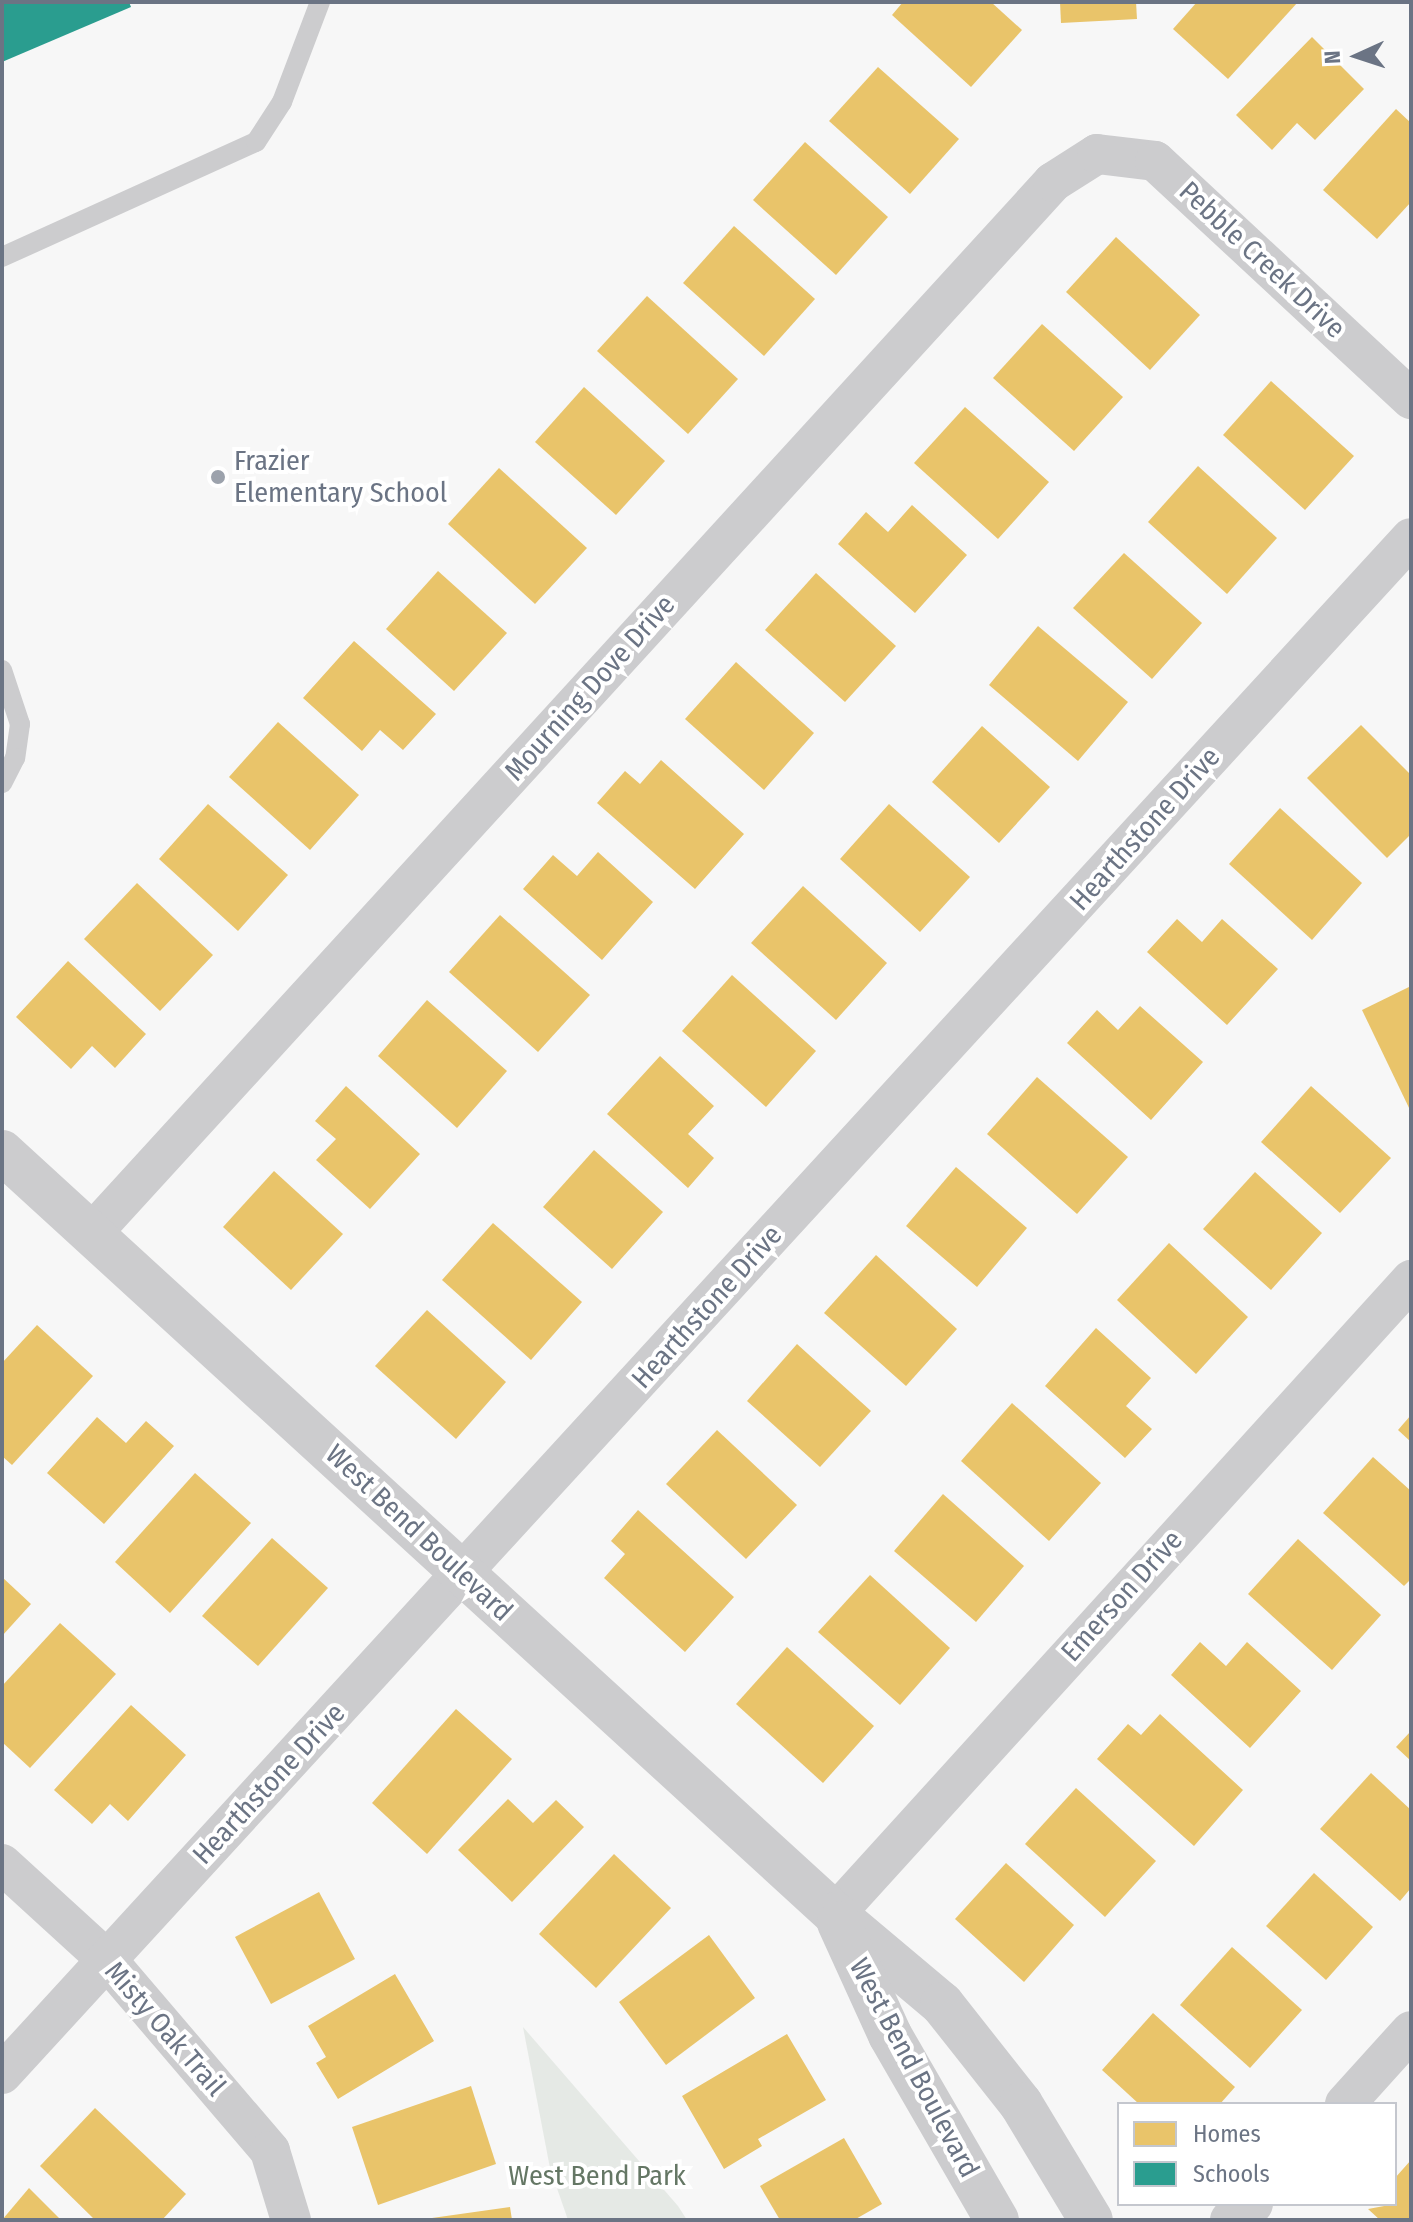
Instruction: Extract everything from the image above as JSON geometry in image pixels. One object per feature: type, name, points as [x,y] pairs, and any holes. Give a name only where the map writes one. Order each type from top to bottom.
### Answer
[{"type":"street","name":"Pebble Creek Drive","points":[[1097,154],[1155,161],[1411,399]]},
{"type":"street","name":"Mourning Dove Drive","points":[[92,1233],[1053,182],[1097,154]]},
{"type":"street","name":"Hearthstone Drive","points":[[2,2074],[1411,538]]},
{"type":"street","name":"West Bend Boulevard","points":[[2,1152],[835,1914],[942,2004],[1021,2104],[1091,2220]]},
{"type":"street","name":"Emerson Drive","points":[[835,1914],[1411,1280]]},
{"type":"street","name":"Misty Oak Trail","points":[[2,1864],[107,1960],[270,2151],[291,2220]]},
{"type":"street","name":"West Bend Boulevard","points":[[835,1914],[890,2035],[997,2220]]},
{"type":"street","points":[[1347,2102],[1411,2031]]},
{"type":"street","points":[[1230,2220],[1250,2206]]},
{"type":"lane","points":[[2,257],[256,142],[282,102],[320,2]]},
{"type":"lane","points":[[2,670],[20,724],[15,758],[2,783]]},
{"type":"green space","name":"West Bend Park","points":[[523,2027],[687,2220],[568,2220],[550,2168]]},
{"type":"building: Homes","points":[[903,2],[991,2],[1022,30],[971,87],[892,15]]},
{"type":"building: Homes","points":[[1060,2],[1136,2],[1137,19],[1061,23]]},
{"type":"building: Homes","points":[[1197,2],[1298,2],[1228,79],[1173,29]]},
{"type":"building: Homes","points":[[1312,37],[1364,89],[1315,140],[1297,123],[1272,150],[1236,115]]},
{"type":"building: Homes","points":[[878,67],[959,139],[910,194],[829,121]]},
{"type":"building: Homes","points":[[1396,109],[1411,123],[1411,202],[1377,239],[1323,190]]},
{"type":"building: Homes","points":[[805,142],[888,217],[836,275],[753,200]]},
{"type":"building: Homes","points":[[734,226],[815,299],[764,356],[683,283]]},
{"type":"building: Homes","points":[[1116,237],[1200,315],[1150,370],[1066,292]]},
{"type":"building: Homes","points":[[647,296],[738,379],[688,434],[597,351]]},
{"type":"building: Homes","points":[[1042,324],[1123,397],[1074,451],[993,378]]},
{"type":"building: Homes","points":[[1271,381],[1354,456],[1305,510],[1223,435]]},
{"type":"building: Homes","points":[[584,387],[665,461],[616,515],[535,442]]},
{"type":"building: Homes","points":[[965,407],[1049,482],[998,539],[914,463]]},
{"type":"building: Homes","points":[[1198,466],[1277,538],[1227,594],[1148,522]]},
{"type":"building: Homes","points":[[499,468],[587,548],[535,604],[448,524]]},
{"type":"building: Homes","points":[[912,505],[967,555],[915,613],[838,544],[866,512],[888,532]]},
{"type":"building: Homes","points":[[1124,553],[1202,623],[1152,679],[1073,608]]},
{"type":"building: Homes","points":[[438,571],[507,633],[454,691],[386,629]]},
{"type":"building: Homes","points":[[816,573],[896,646],[845,702],[765,630]]},
{"type":"building: Homes","points":[[1038,626],[1128,702],[1078,761],[989,685]]},
{"type":"building: Homes","points":[[354,641],[436,714],[403,750],[380,730],[362,751],[303,698]]},
{"type":"building: Homes","points":[[736,662],[814,733],[764,790],[685,719]]},
{"type":"building: Homes","points":[[278,722],[359,795],[310,850],[229,777]]},
{"type":"building: Homes","points":[[1361,725],[1411,775],[1411,834],[1387,858],[1307,778]]},
{"type":"building: Homes","points":[[982,726],[1050,787],[999,843],[932,782]]},
{"type":"building: Homes","points":[[661,760],[744,834],[695,889],[597,803],[625,771],[640,784]]},
{"type":"building: Homes","points":[[208,804],[288,875],[238,931],[159,859]]},
{"type":"building: Homes","points":[[889,804],[970,877],[920,932],[840,859]]},
{"type":"building: Homes","points":[[1280,808],[1362,883],[1312,940],[1229,864]]},
{"type":"building: Homes","points":[[598,852],[653,902],[602,960],[523,889],[553,855],[577,876]]},
{"type":"building: Homes","points":[[137,883],[213,955],[160,1011],[84,939]]},
{"type":"building: Homes","points":[[803,886],[887,963],[836,1020],[751,943]]},
{"type":"building: Homes","points":[[500,915],[590,995],[538,1052],[449,972]]},
{"type":"building: Homes","points":[[1177,919],[1202,942],[1222,919],[1278,969],[1227,1025],[1147,952]]},
{"type":"building: Homes","points":[[68,961],[146,1034],[115,1068],[92,1046],[71,1069],[16,1017]]},
{"type":"building: Homes","points":[[732,975],[816,1051],[766,1107],[682,1031]]},
{"type":"building: Homes","points":[[1411,986],[1411,1112],[1362,1010]]},
{"type":"building: Homes","points":[[427,1000],[507,1071],[457,1128],[378,1056]]},
{"type":"building: Homes","points":[[1140,1006],[1203,1062],[1151,1120],[1067,1043],[1097,1010],[1118,1030]]},
{"type":"building: Homes","points":[[660,1056],[714,1106],[688,1134],[714,1158],[688,1188],[607,1114]]},
{"type":"building: Homes","points":[[1037,1077],[1128,1157],[1077,1214],[987,1134]]},
{"type":"building: Homes","points":[[346,1086],[420,1154],[370,1209],[316,1160],[336,1139],[315,1121]]},
{"type":"building: Homes","points":[[1311,1086],[1391,1158],[1340,1213],[1261,1142]]},
{"type":"building: Homes","points":[[594,1150],[663,1212],[612,1269],[543,1207]]},
{"type":"building: Homes","points":[[956,1167],[1027,1228],[977,1287],[906,1226]]},
{"type":"building: Homes","points":[[274,1171],[343,1234],[291,1290],[223,1227]]},
{"type":"building: Homes","points":[[1255,1172],[1322,1233],[1271,1290],[1203,1229]]},
{"type":"building: Homes","points":[[493,1223],[582,1302],[531,1360],[442,1280]]},
{"type":"building: Homes","points":[[1169,1243],[1248,1317],[1196,1374],[1117,1300]]},
{"type":"building: Homes","points":[[876,1255],[957,1329],[906,1386],[824,1313]]},
{"type":"building: Homes","points":[[427,1310],[506,1382],[456,1439],[375,1366]]},
{"type":"building: Homes","points":[[37,1325],[93,1376],[12,1465],[2,1456],[2,1363]]},
{"type":"building: Homes","points":[[1096,1328],[1151,1378],[1126,1406],[1152,1429],[1125,1458],[1045,1386]]},
{"type":"building: Homes","points":[[797,1344],[871,1411],[820,1467],[747,1401]]},
{"type":"building: Homes","points":[[1012,1403],[1101,1483],[1049,1541],[961,1461]]},
{"type":"building: Homes","points":[[1411,1415],[1411,1442],[1398,1430]]},
{"type":"building: Homes","points":[[97,1417],[126,1443],[146,1421],[174,1446],[104,1524],[47,1473]]},
{"type":"building: Homes","points":[[717,1430],[797,1505],[746,1559],[666,1484]]},
{"type":"building: Homes","points":[[1373,1457],[1411,1491],[1411,1579],[1404,1586],[1323,1513]]},
{"type":"building: Homes","points":[[195,1473],[251,1523],[170,1613],[115,1562]]},
{"type":"building: Homes","points":[[943,1494],[1024,1566],[976,1622],[894,1551]]},
{"type":"building: Homes","points":[[638,1510],[734,1597],[685,1652],[604,1578],[625,1554],[611,1541]]},
{"type":"building: Homes","points":[[272,1538],[328,1588],[258,1666],[202,1616]]},
{"type":"building: Homes","points":[[1298,1539],[1381,1615],[1332,1670],[1248,1594]]},
{"type":"building: Homes","points":[[870,1575],[950,1648],[900,1705],[818,1632]]},
{"type":"building: Homes","points":[[2,1577],[31,1604],[2,1636]]},
{"type":"building: Homes","points":[[60,1623],[116,1674],[30,1768],[2,1742],[2,1686]]},
{"type":"building: Homes","points":[[1200,1642],[1226,1666],[1247,1642],[1301,1691],[1250,1748],[1171,1675]]},
{"type":"building: Homes","points":[[787,1647],[874,1726],[823,1783],[736,1704]]},
{"type":"building: Homes","points":[[131,1705],[186,1755],[128,1821],[110,1804],[92,1824],[54,1790]]},
{"type":"building: Homes","points":[[456,1709],[512,1759],[427,1854],[372,1803]]},
{"type":"building: Homes","points":[[1160,1714],[1243,1790],[1194,1846],[1097,1759],[1128,1724],[1141,1735]]},
{"type":"building: Homes","points":[[1411,1731],[1411,1761],[1396,1747]]},
{"type":"building: Homes","points":[[1371,1773],[1411,1810],[1411,1888],[1400,1901],[1320,1829]]},
{"type":"building: Homes","points":[[1076,1788],[1156,1861],[1105,1917],[1025,1844]]},
{"type":"building: Homes","points":[[508,1799],[533,1823],[556,1800],[584,1827],[512,1902],[458,1850]]},
{"type":"building: Homes","points":[[614,1854],[671,1908],[596,1988],[539,1934]]},
{"type":"building: Homes","points":[[1006,1863],[1074,1925],[1024,1982],[955,1919]]},
{"type":"building: Homes","points":[[1314,1873],[1373,1927],[1326,1980],[1266,1926]]},
{"type":"building: Homes","points":[[319,1892],[355,1959],[271,2004],[235,1937]]},
{"type":"building: Homes","points":[[709,1935],[755,1998],[666,2065],[619,2002]]},
{"type":"building: Homes","points":[[1232,1947],[1302,2010],[1250,2068],[1180,2005]]},
{"type":"building: Homes","points":[[395,1974],[434,2041],[338,2099],[316,2063],[326,2057],[308,2026]]},
{"type":"building: Homes","points":[[1153,2013],[1235,2087],[1222,2102],[1137,2102],[1102,2070]]},
{"type":"building: Homes","points":[[787,2034],[826,2100],[758,2139],[762,2146],[724,2169],[682,2096]]},
{"type":"building: Homes","points":[[471,2086],[496,2164],[378,2205],[352,2127]]},
{"type":"building: Homes","points":[[95,2108],[186,2194],[162,2220],[95,2220],[40,2166]]},
{"type":"building: Homes","points":[[844,2138],[882,2204],[854,2220],[780,2220],[760,2186]]},
{"type":"building: Homes","points":[[1411,2160],[1411,2220],[1380,2220],[1368,2209],[1397,2206],[1397,2176]]},
{"type":"building: Homes","points":[[29,2188],[61,2220],[2,2220]]},
{"type":"building: Homes","points":[[510,2207],[512,2220],[432,2220],[432,2218]]},
{"type":"building: Schools","points":[[2,2],[129,2],[131,7],[2,62]]},
{"type":"place","name":"Frazier Elementary School","points":[[218,477]]}]
